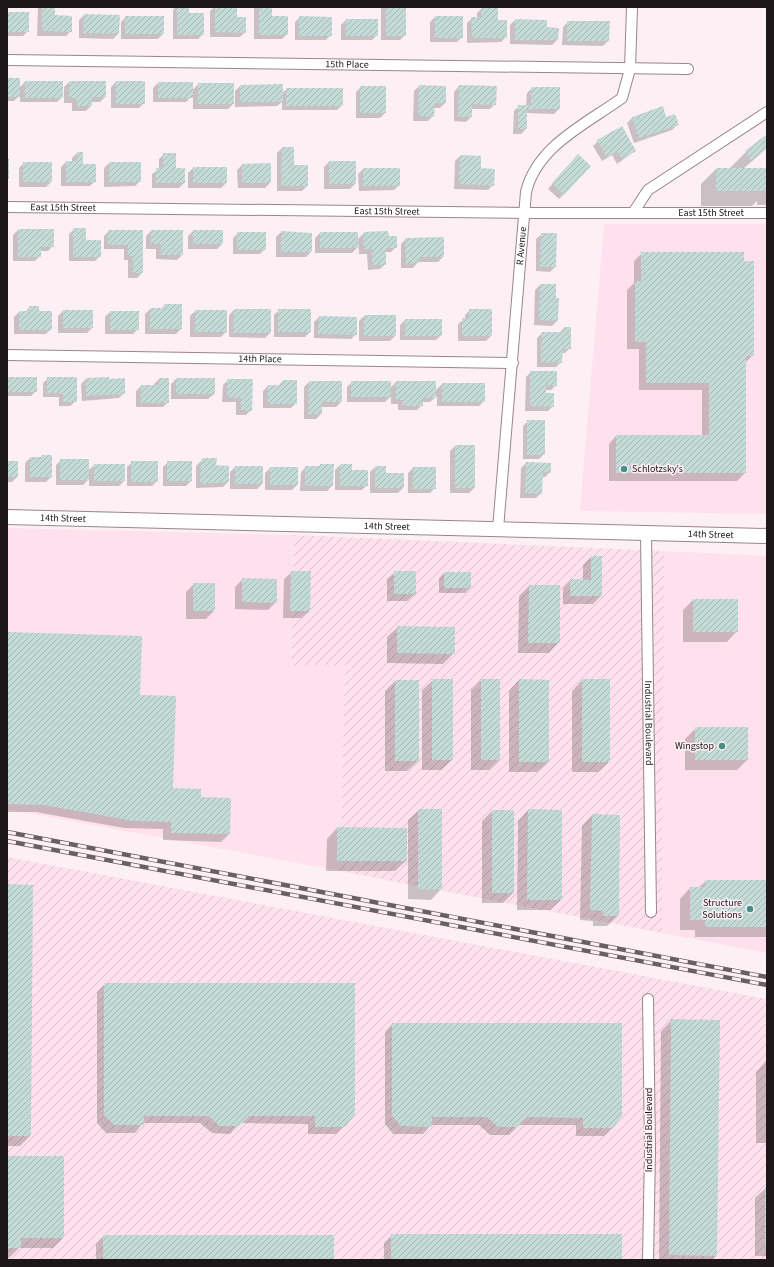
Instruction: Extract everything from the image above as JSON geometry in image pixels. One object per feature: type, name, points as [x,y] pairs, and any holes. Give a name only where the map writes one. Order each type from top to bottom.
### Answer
[{"type":"main road","name":"14th Street","points":[[7,517],[767,536]]},
{"type":"street","name":"R Avenue","points":[[498,529],[513,363],[524,213],[530,177],[540,161],[553,146],[622,98],[630,69],[632,7]]},
{"type":"street","name":"15th Place","points":[[7,60],[688,69]]},
{"type":"street","points":[[633,213],[648,190],[767,112]]},
{"type":"street","name":"East 15th Street","points":[[7,207],[524,213],[767,213]]},
{"type":"street","name":"14th Place","points":[[7,355],[513,363]]},
{"type":"street","name":"Industrial Boulevard","points":[[646,533],[651,912]]},
{"type":"street","name":"Industrial Boulevard","points":[[648,999],[650,1150],[648,1260]]},
{"type":"shaded area","points":[[604,224],[767,224],[767,514],[580,511]]},
{"type":"shaded area","points":[[7,528],[294,535],[291,665],[345,665],[340,871],[7,809]]},
{"type":"shaded area","points":[[294,535],[664,551],[662,933],[340,871],[345,665],[291,665]]},
{"type":"shaded area","points":[[664,551],[767,556],[767,953],[662,933],[660,733]]},
{"type":"shaded area","points":[[7,857],[767,999],[767,1260],[7,1260]]},
{"type":"building","points":[[42,7],[55,7],[55,15],[72,16],[72,32],[42,31]]},
{"type":"building","points":[[177,7],[189,7],[189,13],[204,13],[204,35],[177,35]]},
{"type":"building","points":[[215,7],[237,7],[237,17],[246,17],[246,33],[215,32]]},
{"type":"building","points":[[259,7],[272,7],[272,16],[288,16],[288,35],[259,35]]},
{"type":"building","points":[[386,7],[406,7],[406,36],[386,36]]},
{"type":"building","points":[[481,7],[498,7],[498,20],[507,20],[507,38],[472,38],[471,17],[481,17]]},
{"type":"building","points":[[7,12],[29,12],[29,32],[7,32]]},
{"type":"building","points":[[84,14],[120,15],[119,34],[83,33]]},
{"type":"building","points":[[125,16],[164,16],[164,34],[125,34]]},
{"type":"building","points":[[299,16],[332,17],[332,36],[299,36]]},
{"type":"building","points":[[435,16],[463,16],[463,38],[435,38]]},
{"type":"building","points":[[346,19],[378,19],[378,36],[346,36]]},
{"type":"building","points":[[515,19],[547,20],[547,27],[559,28],[558,40],[515,40]]},
{"type":"building","points":[[567,21],[610,21],[609,41],[567,41]]},
{"type":"building","points":[[7,78],[20,78],[20,97],[7,97]]},
{"type":"building","points":[[25,81],[63,81],[63,98],[25,98]]},
{"type":"building","points":[[69,81],[106,81],[106,97],[92,97],[92,106],[77,106],[77,98],[69,98]]},
{"type":"building","points":[[116,81],[145,81],[145,104],[116,104]]},
{"type":"building","points":[[158,82],[193,82],[193,98],[158,98]]},
{"type":"building","points":[[198,83],[234,83],[234,104],[198,104]]},
{"type":"building","points":[[283,84],[283,102],[240,102],[240,85]]},
{"type":"building","points":[[419,85],[446,86],[446,103],[435,103],[434,117],[418,116]]},
{"type":"building","points":[[459,85],[497,86],[496,105],[472,104],[472,117],[458,117]]},
{"type":"building","points":[[360,86],[386,86],[386,113],[360,113]]},
{"type":"building","points":[[531,87],[560,87],[560,109],[527,109],[527,129],[518,129],[518,105],[531,105]]},
{"type":"building","points":[[286,88],[343,88],[343,106],[286,106]]},
{"type":"building","points":[[663,106],[666,117],[675,114],[679,125],[639,138],[632,117]]},
{"type":"building","points":[[622,126],[636,151],[622,159],[617,151],[607,157],[597,140]]},
{"type":"building","points":[[766,135],[767,148],[751,160],[745,151]]},
{"type":"building","points":[[282,147],[294,147],[294,165],[308,165],[308,186],[281,186]]},
{"type":"building","points":[[77,152],[83,152],[83,164],[96,164],[96,182],[66,182],[66,161],[77,161]]},
{"type":"building","points":[[163,153],[176,153],[176,168],[185,168],[185,183],[156,183],[156,168],[163,168]]},
{"type":"building","points":[[578,154],[591,166],[564,195],[552,183]]},
{"type":"building","points":[[460,155],[481,156],[481,168],[495,169],[494,186],[459,184]]},
{"type":"building","points":[[7,159],[9,159],[9,179],[7,179]]},
{"type":"building","points":[[329,161],[356,161],[356,184],[329,184]]},
{"type":"building","points":[[23,162],[52,162],[52,182],[23,182]]},
{"type":"building","points":[[109,162],[141,162],[141,182],[109,182]]},
{"type":"building","points":[[271,163],[271,183],[242,183],[242,164]]},
{"type":"building","points":[[193,167],[227,167],[227,183],[193,183]]},
{"type":"building","points":[[363,168],[400,168],[400,186],[363,186]]},
{"type":"building","points":[[716,168],[767,168],[767,191],[716,191]]},
{"type":"building","points":[[73,228],[86,228],[86,240],[101,240],[101,257],[73,257]]},
{"type":"building","points":[[18,229],[54,229],[54,247],[41,247],[41,257],[18,257]]},
{"type":"building","points":[[108,230],[143,230],[143,273],[133,273],[133,256],[128,256],[128,245],[108,245]]},
{"type":"building","points":[[151,230],[183,230],[183,255],[161,255],[161,244],[151,244]]},
{"type":"building","points":[[193,230],[223,230],[223,244],[193,244]]},
{"type":"building","points":[[281,231],[312,233],[312,252],[281,252]]},
{"type":"building","points":[[388,231],[389,236],[397,236],[397,248],[386,248],[386,265],[372,265],[372,249],[364,249],[363,232]]},
{"type":"building","points":[[237,232],[266,232],[266,250],[237,250]]},
{"type":"building","points":[[320,232],[358,232],[358,248],[320,248]]},
{"type":"building","points":[[541,233],[557,233],[556,267],[540,267]]},
{"type":"building","points":[[444,237],[444,257],[419,257],[419,263],[406,264],[405,238]]},
{"type":"building","points":[[641,252],[744,252],[744,261],[754,261],[754,356],[746,356],[746,473],[616,473],[616,435],[709,435],[709,383],[646,383],[646,342],[635,342],[635,281],[641,281]]},
{"type":"building","points":[[540,284],[556,284],[556,298],[559,298],[558,321],[539,320]]},
{"type":"building","points":[[164,304],[182,304],[182,329],[150,329],[150,308],[164,308]]},
{"type":"building","points":[[29,306],[39,306],[39,311],[52,311],[52,330],[19,330],[19,311],[29,311]]},
{"type":"building","points":[[234,309],[271,309],[271,333],[233,333]]},
{"type":"building","points":[[278,309],[311,309],[311,332],[278,332]]},
{"type":"building","points":[[469,309],[492,309],[492,336],[462,336],[462,318],[469,318]]},
{"type":"building","points":[[63,310],[93,310],[93,328],[63,328]]},
{"type":"building","points":[[195,310],[227,310],[227,332],[195,332]]},
{"type":"building","points":[[110,311],[139,311],[139,330],[110,330]]},
{"type":"building","points":[[364,315],[396,315],[396,336],[364,336]]},
{"type":"building","points":[[319,316],[357,317],[357,335],[318,334]]},
{"type":"building","points":[[405,319],[442,319],[442,336],[405,336]]},
{"type":"building","points":[[564,327],[571,327],[571,349],[563,349],[562,363],[541,362],[542,332],[564,332]]},
{"type":"building","points":[[530,371],[557,371],[557,386],[546,385],[546,393],[554,393],[554,407],[530,406]]},
{"type":"building","points":[[7,377],[37,377],[37,392],[7,392]]},
{"type":"building","points":[[47,377],[77,377],[77,402],[63,402],[63,393],[47,393]]},
{"type":"building","points":[[109,377],[109,379],[125,378],[125,394],[86,396],[86,378]]},
{"type":"building","points":[[159,378],[169,378],[169,403],[141,403],[141,385],[159,385]]},
{"type":"building","points":[[176,378],[215,378],[215,394],[176,394]]},
{"type":"building","points":[[227,379],[253,379],[252,411],[241,410],[241,398],[227,397]]},
{"type":"building","points":[[283,380],[297,380],[297,404],[268,404],[268,385],[283,385]]},
{"type":"building","points":[[309,381],[342,381],[342,402],[322,402],[322,414],[308,414]]},
{"type":"building","points":[[351,381],[391,381],[391,397],[351,397]]},
{"type":"building","points":[[396,381],[436,381],[436,398],[423,398],[423,406],[403,406],[403,400],[396,400]]},
{"type":"building","points":[[442,383],[485,383],[485,402],[442,402]]},
{"type":"building","points":[[527,420],[545,420],[545,455],[527,455]]},
{"type":"building","points":[[455,445],[475,445],[475,488],[455,488]]},
{"type":"building","points":[[42,455],[52,455],[52,477],[30,477],[30,457],[42,457]]},
{"type":"building","points":[[203,458],[217,458],[216,465],[229,466],[229,482],[200,484],[201,460]]},
{"type":"building","points":[[60,459],[89,459],[89,480],[60,480]]},
{"type":"building","points":[[7,461],[18,461],[18,477],[7,477]]},
{"type":"building","points":[[131,461],[158,461],[158,482],[131,482]]},
{"type":"building","points":[[167,461],[192,461],[192,481],[167,481]]},
{"type":"building","points":[[526,462],[551,463],[551,473],[543,472],[542,494],[525,493]]},
{"type":"building","points":[[94,464],[125,464],[125,481],[94,481]]},
{"type":"building","points":[[320,464],[334,464],[333,486],[305,486],[305,466],[320,466]]},
{"type":"building","points":[[340,464],[352,464],[352,470],[368,470],[368,486],[340,486]]},
{"type":"building","points":[[235,466],[263,466],[263,484],[235,484]]},
{"type":"building","points":[[375,466],[386,466],[386,473],[404,473],[404,488],[375,488]]},
{"type":"building","points":[[270,467],[298,467],[298,485],[270,485]]},
{"type":"building","points":[[413,467],[436,467],[436,489],[413,489]]},
{"type":"building","points":[[591,556],[602,556],[602,596],[570,596],[570,579],[591,580]]},
{"type":"building","points":[[291,571],[311,571],[310,611],[290,611]]},
{"type":"building","points":[[394,571],[416,571],[416,594],[394,594]]},
{"type":"building","points":[[444,572],[471,572],[471,588],[444,588]]},
{"type":"building","points":[[242,578],[277,579],[277,603],[242,602]]},
{"type":"building","points":[[193,583],[215,583],[215,611],[193,611]]},
{"type":"building","points":[[529,585],[560,585],[560,643],[528,643]]},
{"type":"building","points":[[693,599],[738,599],[738,632],[693,632]]},
{"type":"building","points":[[397,626],[455,627],[455,654],[397,653]]},
{"type":"building","points":[[7,632],[142,636],[140,695],[176,696],[173,788],[201,789],[201,797],[231,798],[230,834],[171,833],[171,822],[133,821],[44,805],[7,804]]},
{"type":"building","points":[[432,679],[453,679],[453,760],[432,760]]},
{"type":"building","points":[[481,679],[500,679],[500,760],[481,760]]},
{"type":"building","points":[[519,679],[549,680],[549,762],[519,762]]},
{"type":"building","points":[[582,679],[610,679],[610,762],[582,762]]},
{"type":"building","points":[[395,680],[419,680],[419,761],[395,761]]},
{"type":"building","points":[[695,727],[748,727],[748,760],[695,760]]},
{"type":"building","points":[[418,809],[442,809],[442,890],[418,889]]},
{"type":"building","points":[[528,809],[562,810],[562,900],[527,900]]},
{"type":"building","points":[[492,810],[514,810],[514,893],[492,893]]},
{"type":"building","points":[[592,814],[620,815],[619,916],[603,916],[603,911],[590,910]]},
{"type":"building","points":[[337,827],[407,828],[407,861],[337,861]]},
{"type":"building","points":[[705,880],[767,880],[767,927],[705,927],[705,920],[690,920],[690,887],[705,887]]},
{"type":"building","points":[[7,884],[33,885],[31,1136],[7,1136]]},
{"type":"building","points":[[104,983],[355,983],[355,1115],[345,1127],[315,1127],[315,1116],[249,1116],[239,1126],[220,1126],[208,1116],[144,1116],[144,1125],[114,1125],[104,1115]]},
{"type":"building","points":[[671,1019],[720,1020],[717,1256],[669,1255]]},
{"type":"building","points":[[392,1023],[622,1023],[622,1116],[613,1128],[583,1128],[583,1118],[527,1117],[517,1127],[498,1127],[487,1117],[432,1117],[432,1127],[401,1126],[392,1116]]},
{"type":"building","points":[[7,1156],[64,1156],[64,1238],[21,1238],[21,1248],[7,1248]]},
{"type":"building","points":[[765,1187],[767,1187],[767,1246],[765,1246]]},
{"type":"building","points":[[391,1234],[622,1234],[622,1260],[391,1260]]},
{"type":"building","points":[[103,1235],[334,1235],[334,1260],[103,1260]]},
{"type":"railway","points":[[7,832],[767,977]]},
{"type":"railway","points":[[7,841],[767,985]]},
{"type":"place","name":"Schlotzsky's","points":[[624,469]]},
{"type":"place","name":"Wingstop","points":[[722,746]]},
{"type":"place","name":"Structure Solutions","points":[[750,909]]}]
